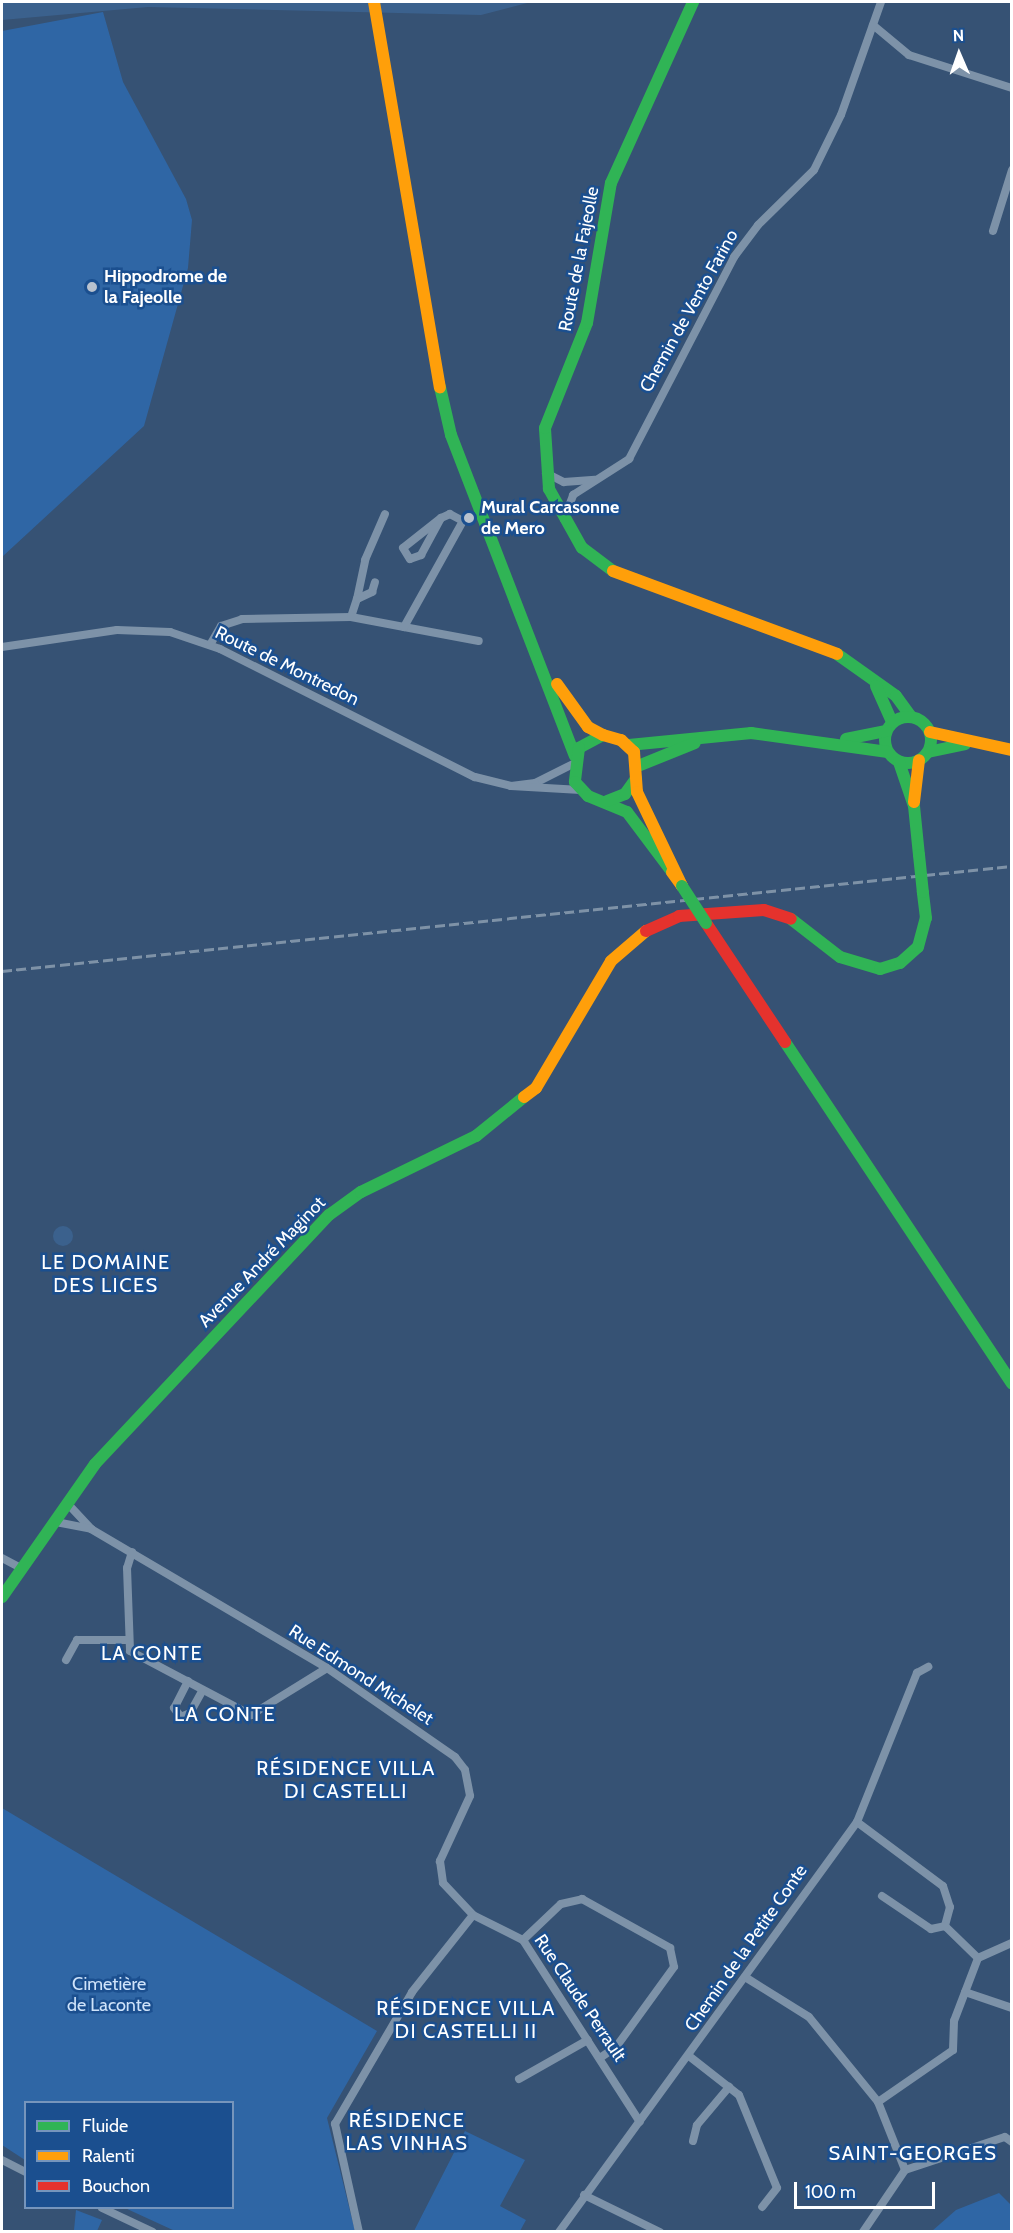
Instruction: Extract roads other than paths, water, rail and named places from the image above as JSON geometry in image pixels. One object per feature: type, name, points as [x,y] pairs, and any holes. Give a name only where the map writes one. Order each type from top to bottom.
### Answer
[{"type":"street","points":[[374,2],[399,174],[426,330],[451,435],[486,537],[544,666],[574,760],[581,790]]},
{"type":"street","name":"Route de la Fajeolle","points":[[693,2],[655,95],[611,183],[587,323],[544,428],[546,472],[551,496],[564,525],[582,548],[625,580],[804,639],[853,662],[870,677]]},
{"type":"street","name":"Chemin de Vento Farino","points":[[551,496],[573,495],[605,478],[628,459],[734,257],[758,225],[814,170],[841,115],[881,2]]},
{"type":"street","points":[[873,25],[909,55],[1011,88]]},
{"type":"street","points":[[993,231],[1011,170]]},
{"type":"street","points":[[546,472],[564,482],[605,478]]},
{"type":"street","points":[[551,496],[564,482]]},
{"type":"street","points":[[564,525],[573,495]]},
{"type":"street","points":[[351,617],[365,560],[386,514]]},
{"type":"street","points":[[404,627],[463,521],[456,515],[441,518],[406,542],[406,556],[422,555],[441,518]]},
{"type":"street","points":[[357,599],[372,592],[375,582]]},
{"type":"street","points":[[210,645],[221,626],[242,619],[351,617],[479,641]]},
{"type":"street","name":"Route de Montredon","points":[[2,647],[145,629],[210,645],[475,777],[511,786]]},
{"type":"street","points":[[544,666],[578,715],[603,735],[629,745],[751,733],[837,742],[888,752],[899,762],[914,806]]},
{"type":"street","points":[[870,677],[930,732],[1011,750]]},
{"type":"street","points":[[870,677],[885,697],[889,727],[888,752]]},
{"type":"street","points":[[837,742],[889,727],[911,717]]},
{"type":"street","points":[[914,806],[930,732]]},
{"type":"street","points":[[511,786],[535,783],[574,760],[586,741],[603,735]]},
{"type":"street","points":[[607,801],[625,794],[637,773],[710,736]]},
{"type":"street","points":[[899,762],[981,744]]},
{"type":"street","points":[[629,745],[653,830],[682,886]]},
{"type":"street","points":[[511,786],[581,790],[627,812],[682,886],[1011,1384]]},
{"type":"street","name":"Avenue André Maginot","points":[[2,1597],[68,1504],[135,1420],[329,1215],[361,1192],[476,1136],[536,1088],[612,961],[634,936],[679,916],[764,910],[792,919],[840,957],[864,968],[880,969],[900,963],[918,947],[926,918],[914,806]]},
{"type":"street","name":"Rue Edmond Michelet","points":[[68,1504],[91,1529],[327,1668],[454,1757],[465,1770],[470,1796],[439,1873],[452,1896],[473,1915]]},
{"type":"street","points":[[75,1527],[80,1516]]},
{"type":"street","name":"Rue Edmond Michelet","points":[[56,1522],[91,1529]]},
{"type":"street","points":[[132,1552],[126,1640],[130,1651],[251,1715],[327,1668]]},
{"type":"street","points":[[2,1558],[23,1569]]},
{"type":"street","points":[[66,1660],[77,1640],[126,1640]]},
{"type":"street","name":"Chemin de la Petite Conte","points":[[559,2232],[857,1822],[917,1673],[928,1667]]},
{"type":"street","points":[[188,1681],[174,1708],[181,1717],[190,1713],[203,1690]]},
{"type":"street","points":[[857,1822],[943,1886],[950,1906],[945,1926]]},
{"type":"street","points":[[882,1896],[931,1929],[945,1926]]},
{"type":"street","points":[[523,1940],[561,1904],[582,1899],[670,1948],[674,1967],[616,2047],[601,2057]]},
{"type":"street","points":[[359,2232],[335,2124],[412,1992],[473,1915]]},
{"type":"street","name":"Rue Claude Perrault","points":[[473,1915],[523,1940],[601,2057],[639,2122]]},
{"type":"street","points":[[945,1926],[978,1958]]},
{"type":"street","points":[[878,2102],[953,2050],[953,2027],[978,1958],[1011,1943]]},
{"type":"street","points":[[745,1977],[808,2017],[878,2102],[905,2170]]},
{"type":"street","points":[[965,1992],[1011,2008]]},
{"type":"street","points":[[519,2079],[588,2040]]},
{"type":"street","points":[[689,2056],[739,2095],[777,2187],[762,2207]]},
{"type":"street","points":[[693,2140],[697,2126],[729,2087]]},
{"type":"street","points":[[863,2232],[905,2170],[1009,2137]]},
{"type":"street","points":[[2,2160],[24,2171]]},
{"type":"street","points":[[584,2195],[660,2232]]},
{"type":"street","points":[[104,2209],[153,2232]]},
{"type":"railway","points":[[2,971],[1012,866]]},
{"type":"place","name":"Hippodrome de la Fajeolle","points":[[92,287]]},
{"type":"place","name":"Mural Carcasonne de Mero","points":[[469,518]]},
{"type":"district","name":"LE DOMAINE DES LICES","points":[[106,1274]]},
{"type":"district","name":"LA CONTE","points":[[152,1653]]},
{"type":"district","name":"LA CONTE","points":[[225,1714]]},
{"type":"district","name":"RÉSIDENCE VILLA DI CASTELLI","points":[[346,1780]]},
{"type":"district","name":"RÉSIDENCE VILLA DI CASTELLI II","points":[[466,2020]]},
{"type":"district","name":"RÉSIDENCE LAS VINHAS","points":[[407,2132]]},
{"type":"district","name":"SAINT-GEORGES","points":[[913,2153]]},
{"type":"park label","name":"Cimetière de Laconte","points":[[109,1995]]}]
